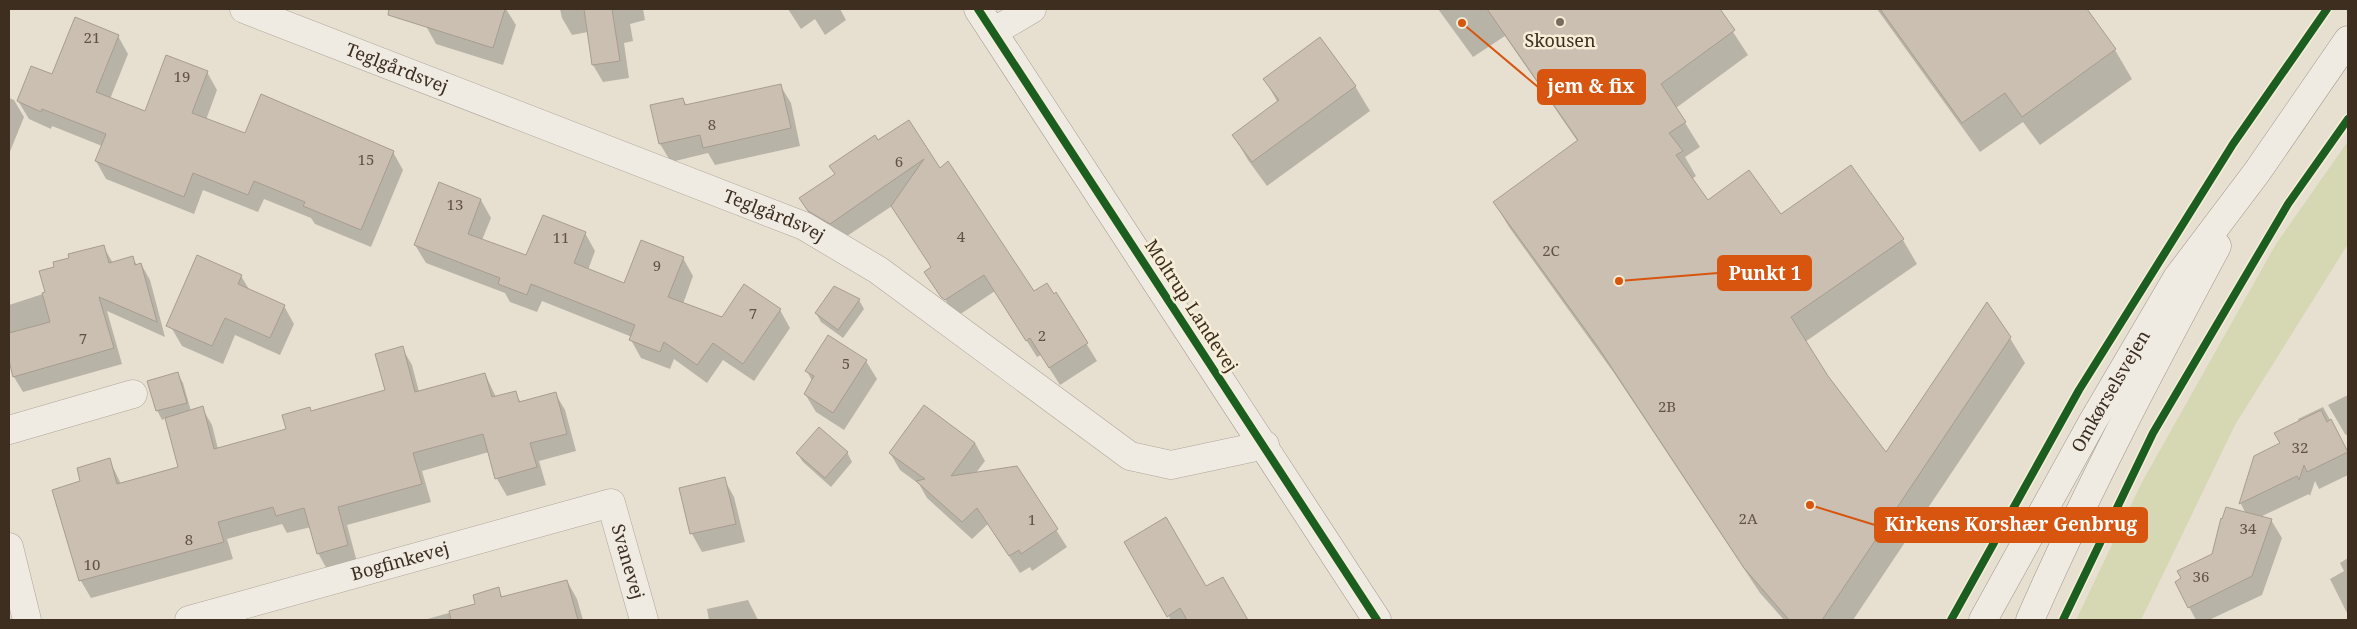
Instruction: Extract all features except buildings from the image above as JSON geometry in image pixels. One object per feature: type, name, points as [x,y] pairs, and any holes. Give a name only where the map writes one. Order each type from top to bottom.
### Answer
[{"type":"street","name":"Teglgårdsvej","points":[[244,9],[804,226],[878,270],[1130,456],[1171,465],[1265,445]]},
{"type":"street","name":"Moltrup Landevej","points":[[978,9],[1265,445],[1377,620]]},
{"type":"street","points":[[993,32],[1032,9]]},
{"type":"street","name":"Omkørselsvejen","points":[[1983,620],[2093,421],[2176,278],[2257,172],[2348,40]]},
{"type":"street","name":"Omkørselsvejen","points":[[2030,620],[2056,560],[2153,366],[2257,172]]},
{"type":"street","points":[[9,430],[133,394]]},
{"type":"street","name":"Bogfinkevej","points":[[188,620],[611,503]]},
{"type":"street","name":"Svanevej","points":[[611,503],[644,620]]},
{"type":"street","points":[[9,547],[27,620]]},
{"type":"green space","points":[[2348,141],[2348,244],[2235,425],[2141,620],[2076,620],[2142,482],[2276,244]]},
{"type":"cycle path","points":[[978,9],[1377,620]]},
{"type":"cycle path","points":[[1951,620],[2079,390],[2233,144],[2327,9]]},
{"type":"cycle path","points":[[2063,620],[2153,433],[2288,204],[2348,119]]},
{"type":"place","name":"Skousen","points":[[1560,22]]},
{"type":"place","name":"jem & fix","points":[[1462,23]]},
{"type":"place","name":"Punkt 1","points":[[1619,281]]},
{"type":"place","name":"Kirkens Korshær Genbrug","points":[[1810,505]]}]
